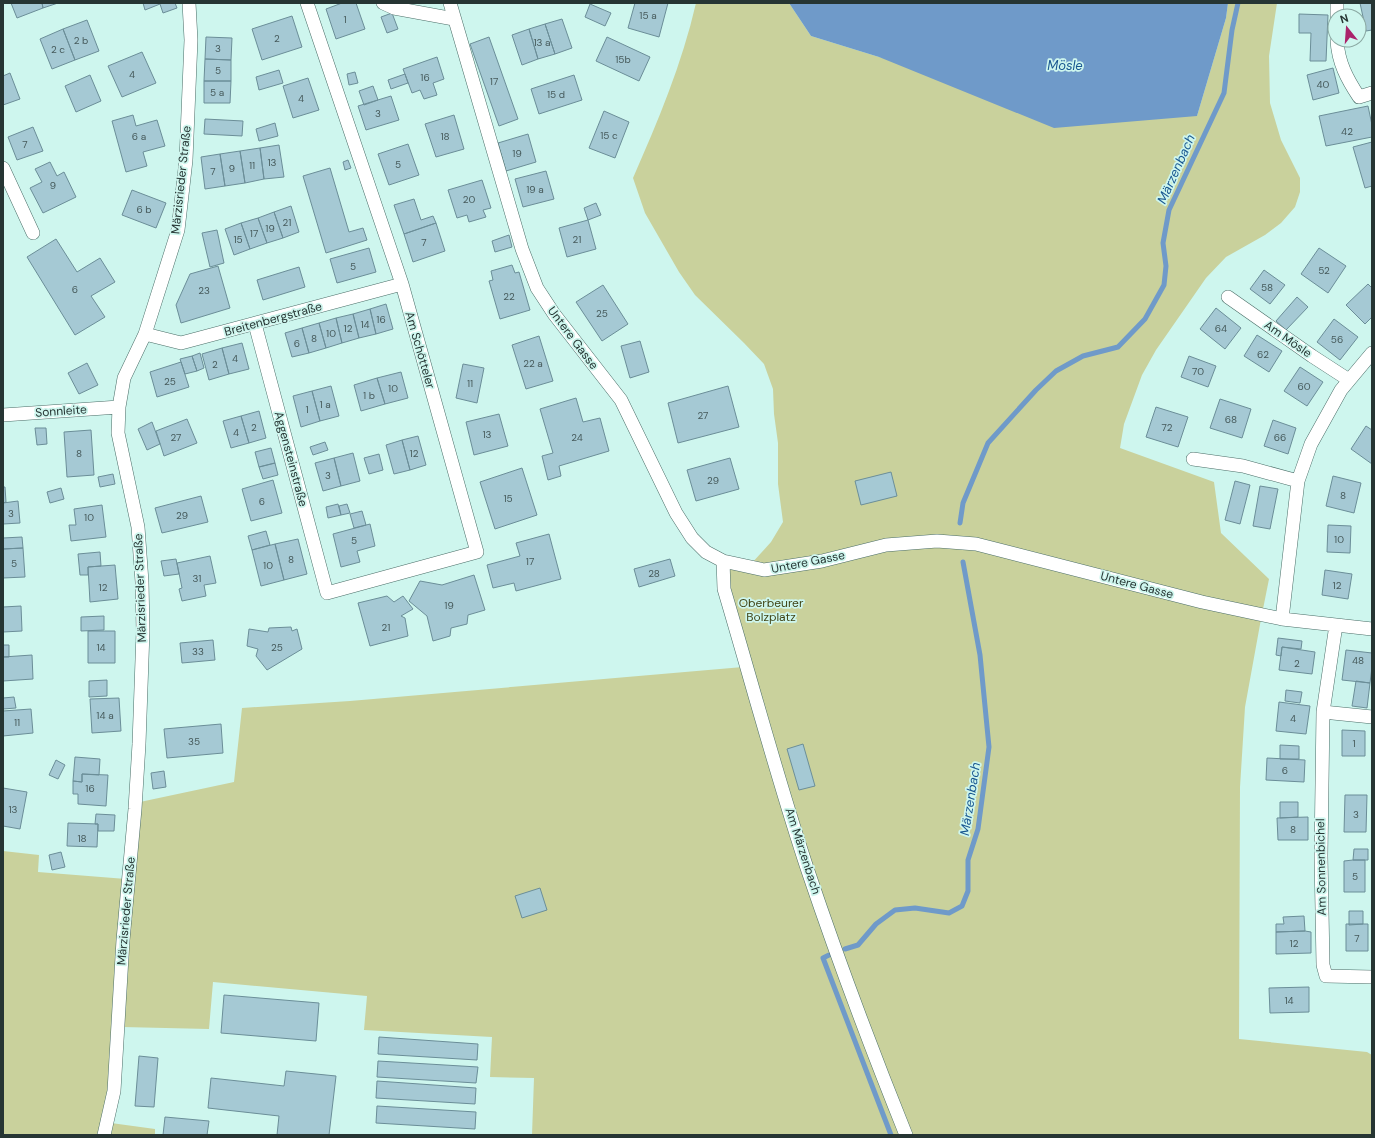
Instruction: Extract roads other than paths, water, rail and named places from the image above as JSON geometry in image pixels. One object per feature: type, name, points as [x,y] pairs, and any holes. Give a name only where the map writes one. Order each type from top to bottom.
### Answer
[{"type":"street","name":"Märzisrieder Straße","points":[[104,1135],[114,1091],[123,940],[135,808],[143,631],[142,582],[138,527],[118,433],[119,407],[124,378],[145,334],[178,230],[186,152],[191,40],[189,3]]},
{"type":"street","name":"Am Schötteler","points":[[307,3],[402,284],[477,552],[327,593]]},
{"type":"street","points":[[383,3],[394,8],[454,19]]},
{"type":"street","name":"Untere Gasse","points":[[450,3],[522,249],[537,288],[554,314],[622,400],[676,513],[692,538],[706,552],[723,561],[764,570],[822,561],[886,545],[936,541],[976,544],[1202,602],[1282,618],[1372,629]]},
{"type":"street","points":[[1338,48],[1347,80],[1359,97],[1372,93]]},
{"type":"street","points":[[3,168],[33,233]]},
{"type":"street","name":"Breitenbergstraße","points":[[145,334],[181,343],[402,284]]},
{"type":"street","name":"Am Mösle","points":[[1228,297],[1349,380]]},
{"type":"street","name":"Aggensteinstraße","points":[[254,324],[327,593]]},
{"type":"street","points":[[1282,618],[1298,481],[1311,444],[1341,390],[1372,352]]},
{"type":"street","name":"Sonnleite","points":[[3,415],[119,407]]},
{"type":"street","points":[[1193,459],[1243,466],[1298,481]]},
{"type":"street","name":"Am Märzenbach","points":[[723,561],[724,589],[773,759],[806,863],[876,1060],[906,1135]]},
{"type":"street","name":"Am Sonnenbichel","points":[[1336,625],[1323,712],[1321,849],[1323,965],[1326,976],[1372,977]]},
{"type":"street","points":[[1323,712],[1372,717]]},
{"type":"water","name":"Mösle","points":[[789,3],[1228,3],[1226,18],[1197,116],[1054,128],[879,57],[811,36]]},
{"type":"waterway","name":"Märzenbach","points":[[960,523],[963,503],[988,443],[1036,390],[1056,371],[1083,356],[1118,347],[1145,319],[1164,285],[1166,266],[1163,243],[1169,210],[1224,93],[1232,30],[1238,3]]},
{"type":"waterway","name":"Märzenbach","points":[[845,949],[858,945],[876,924],[895,910],[915,908],[949,913],[962,906],[968,891],[968,860],[978,829],[989,747],[980,655],[963,562]]},
{"type":"waterway","name":"Märzenbach","points":[[829,955],[823,958],[891,1135]]},
{"type":"park label","name":"Oberbeurer Bolzplatz","points":[[771,610]]}]
